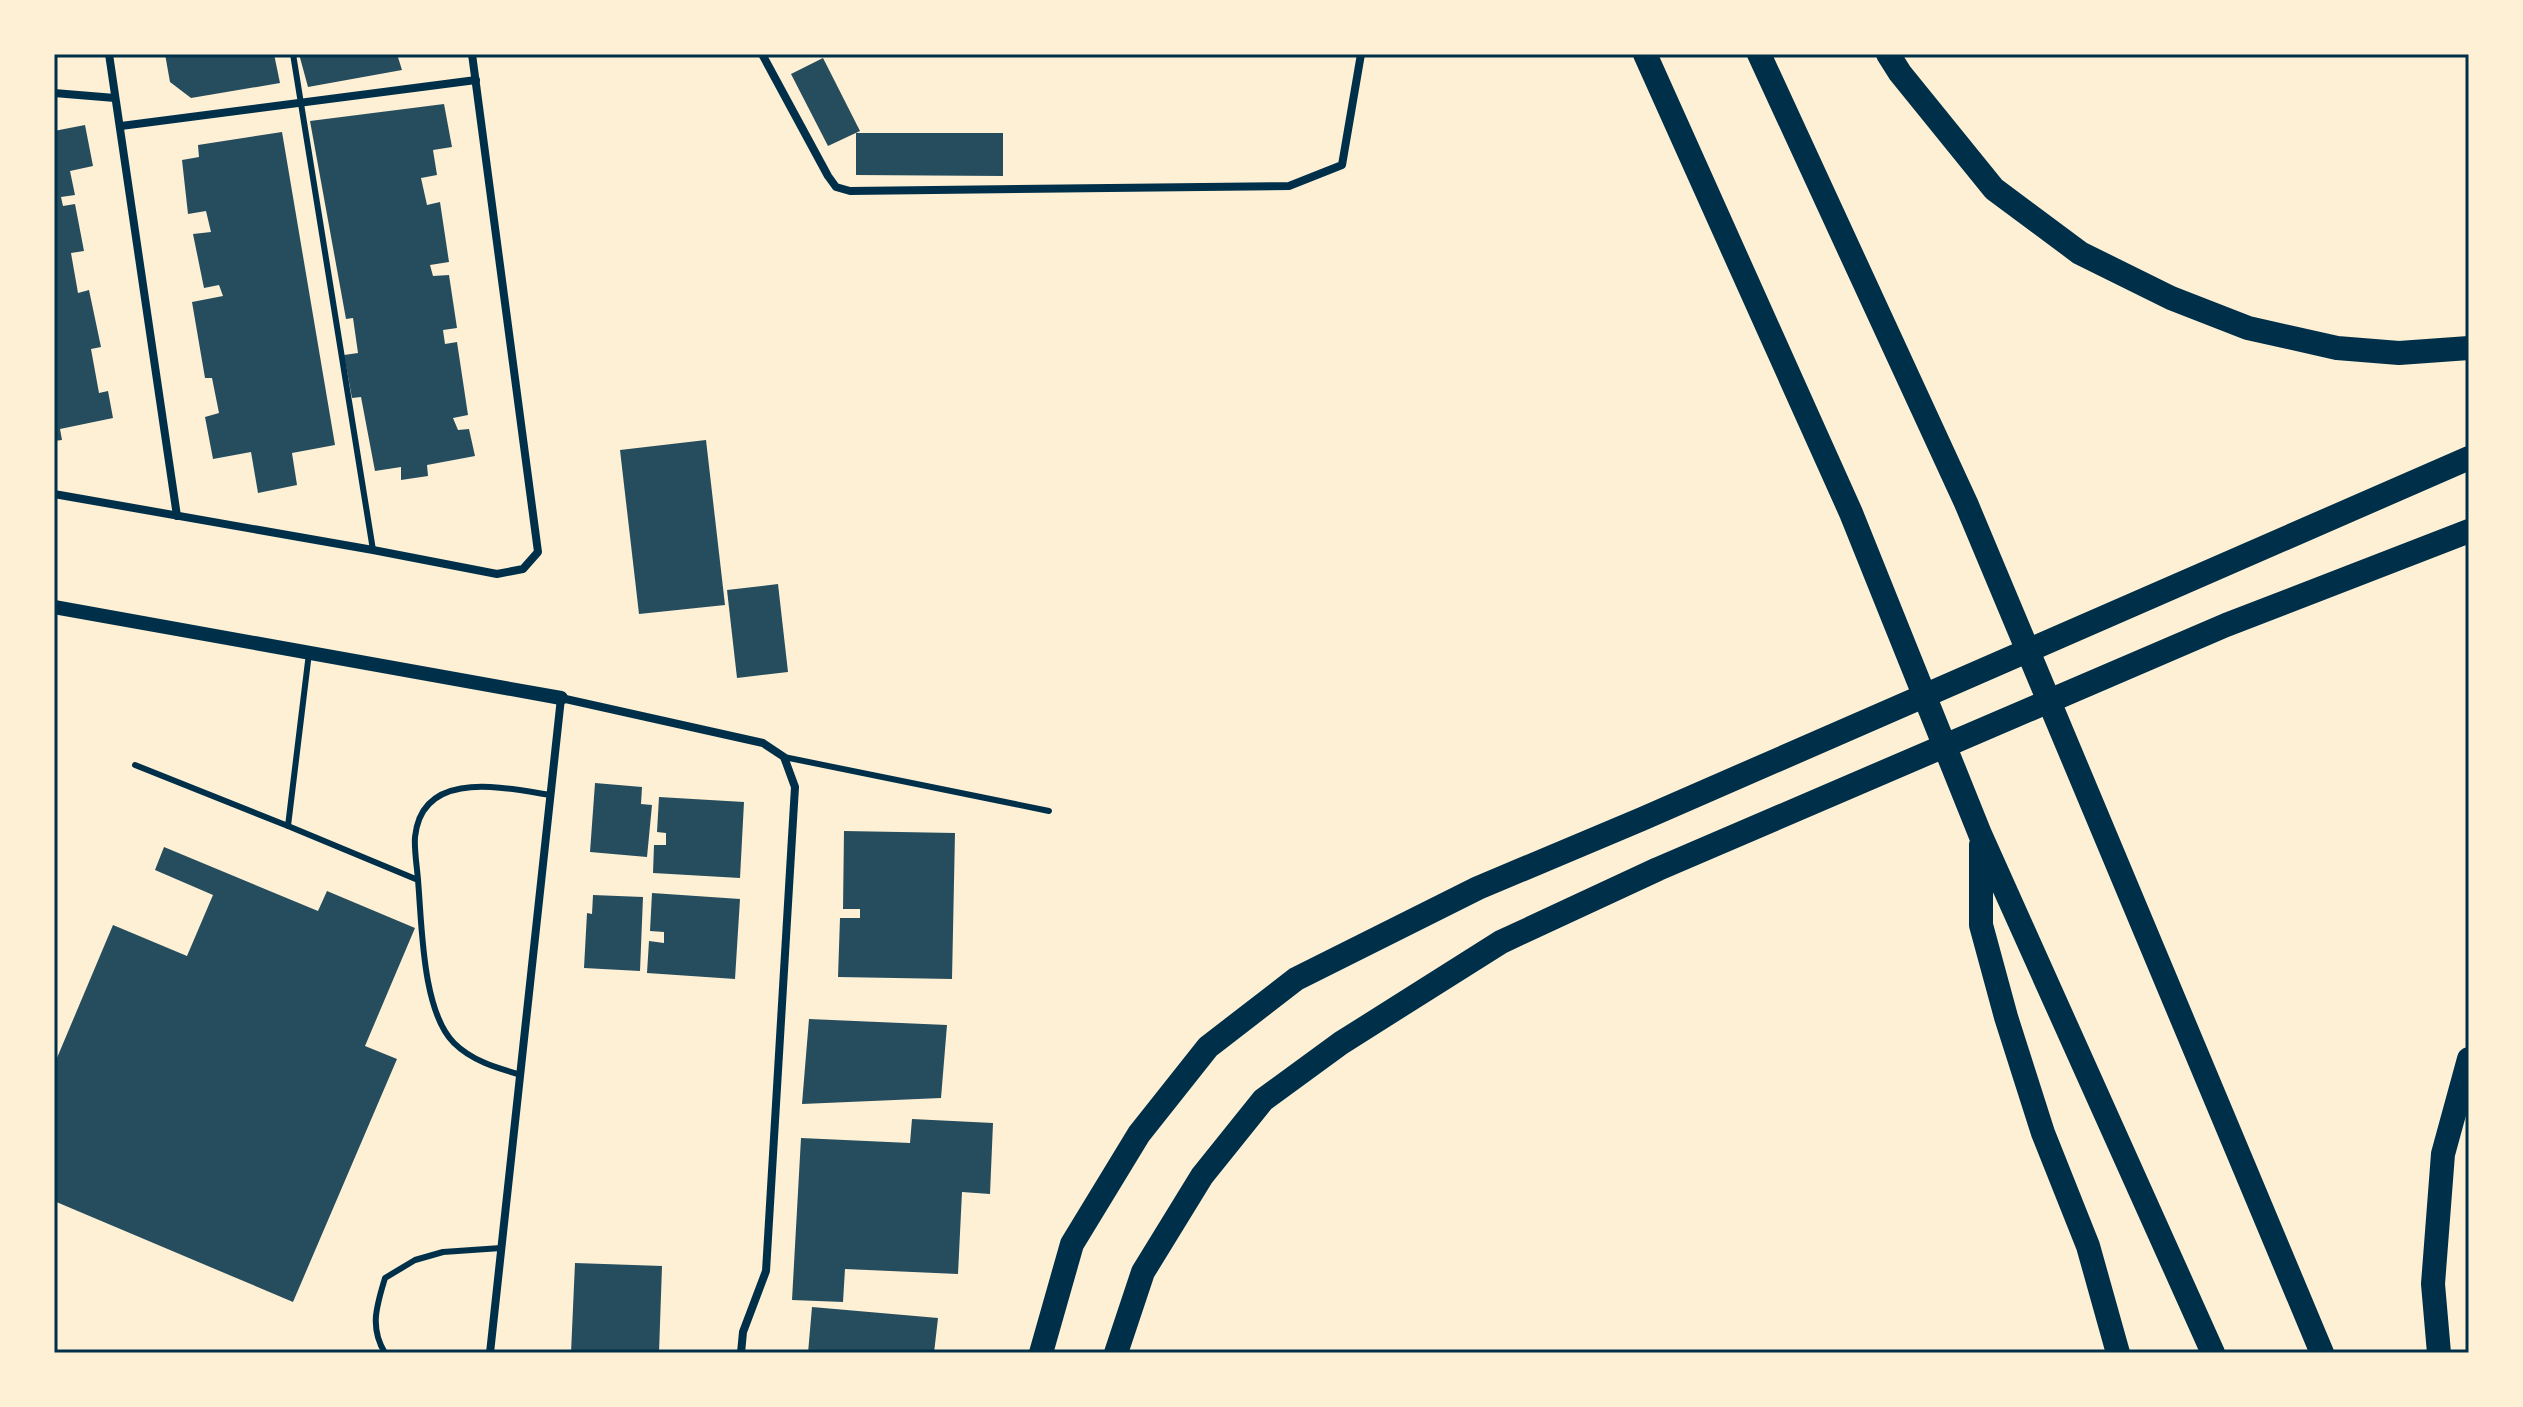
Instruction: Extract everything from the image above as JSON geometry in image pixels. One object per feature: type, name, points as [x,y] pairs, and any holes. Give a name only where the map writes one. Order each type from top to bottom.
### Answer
[{"type":"highway","points":[[1645,54],[1851,513],[1980,834],[2213,1353]]},
{"type":"highway","points":[[1759,54],[1966,503],[2322,1353]]},
{"type":"highway","points":[[1888,54],[1909,85],[1994,189],[2080,253],[2171,298],[2248,328],[2337,348],[2399,353],[2469,348]]},
{"type":"highway","points":[[1041,1353],[1072,1244],[1139,1134],[1208,1047],[1296,979],[1478,888],[2469,458]]},
{"type":"highway","points":[[1116,1353],[1143,1272],[1202,1176],[1263,1100],[1341,1043],[1501,942],[1658,869],[2226,625],[2469,531]]},
{"type":"highway","points":[[1980,834],[1981,925],[1985,941],[2043,1133],[2088,1246],[2118,1353]]},
{"type":"highway","points":[[2439,1353],[2433,1284],[2443,1154],[2469,1059]]},
{"type":"street","points":[[109,54],[177,516]]},
{"type":"street","points":[[54,494],[497,574],[523,569],[538,552],[472,54]]},
{"type":"street","points":[[762,54],[828,176],[836,187],[850,191],[1289,186],[1342,165],[1361,54]]},
{"type":"street","points":[[121,126],[476,80]]},
{"type":"street","points":[[54,93],[115,98]]},
{"type":"street","points":[[54,607],[561,698],[763,743],[784,757],[795,787],[766,1271],[743,1332],[741,1353]]},
{"type":"street","points":[[490,1353],[561,698]]},
{"type":"lane","points":[[293,54],[373,550]]},
{"type":"lane","points":[[288,826],[309,653]]},
{"type":"lane","points":[[784,757],[1049,811]]},
{"type":"lane","points":[[135,765],[418,880]]},
{"type":"lane","points":[[521,1075],[487,1066],[454,1044],[439,1023],[429,987],[415,837],[421,815],[435,796],[460,788],[501,788],[551,795]]},
{"type":"lane","points":[[385,1353],[376,1336],[376,1307],[385,1278],[415,1260],[443,1252],[501,1248]]},
{"type":"building","points":[[165,54],[274,54],[280,83],[191,98],[170,82]]},
{"type":"building","points":[[299,54],[397,54],[402,70],[308,87]]},
{"type":"building","points":[[823,58],[860,131],[828,146],[791,74]]},
{"type":"building","points":[[444,104],[452,147],[433,150],[437,175],[421,178],[427,205],[440,202],[449,262],[430,265],[433,276],[449,275],[457,328],[443,330],[445,344],[457,342],[468,415],[453,418],[458,430],[469,429],[475,456],[427,465],[428,476],[401,480],[401,467],[375,471],[361,397],[352,398],[344,355],[358,353],[353,318],[346,319],[310,121]]},
{"type":"building","points":[[85,125],[93,166],[70,171],[75,195],[61,197],[63,206],[75,204],[84,251],[71,253],[78,293],[89,290],[101,347],[91,349],[99,393],[108,391],[113,418],[60,429],[62,440],[54,441],[54,131]]},
{"type":"building","points":[[282,132],[335,445],[292,453],[297,485],[258,493],[251,452],[213,459],[205,417],[219,413],[212,378],[205,378],[192,302],[223,296],[219,285],[204,288],[193,234],[211,232],[206,211],[188,214],[182,160],[199,157],[198,145]]},
{"type":"building","points":[[856,133],[1003,133],[1003,176],[856,175]]},
{"type":"building","points":[[706,440],[725,605],[639,614],[620,450]]},
{"type":"building","points":[[778,584],[788,672],[737,678],[727,590]]},
{"type":"building","points":[[595,783],[642,787],[641,804],[652,805],[647,857],[590,852]]},
{"type":"building","points":[[659,797],[744,802],[740,878],[653,873],[654,845],[666,845],[666,833],[657,832]]},
{"type":"building","points":[[844,831],[955,833],[952,979],[838,977],[840,918],[860,918],[860,909],[843,909]]},
{"type":"building","points":[[164,847],[318,911],[327,891],[415,928],[365,1046],[397,1059],[293,1302],[54,1201],[54,1065],[113,925],[187,956],[213,895],[155,870]]},
{"type":"building","points":[[652,893],[740,899],[735,979],[647,973],[649,941],[664,943],[664,932],[650,931]]},
{"type":"building","points":[[593,895],[643,897],[640,971],[584,968],[587,913],[592,914]]},
{"type":"building","points":[[809,1019],[947,1025],[941,1098],[802,1104]]},
{"type":"building","points":[[912,1119],[993,1123],[990,1194],[962,1192],[958,1274],[845,1269],[843,1302],[792,1300],[801,1138],[910,1143]]},
{"type":"building","points":[[575,1263],[662,1266],[659,1353],[571,1353]]},
{"type":"building","points":[[812,1307],[938,1318],[934,1353],[808,1353]]}]
